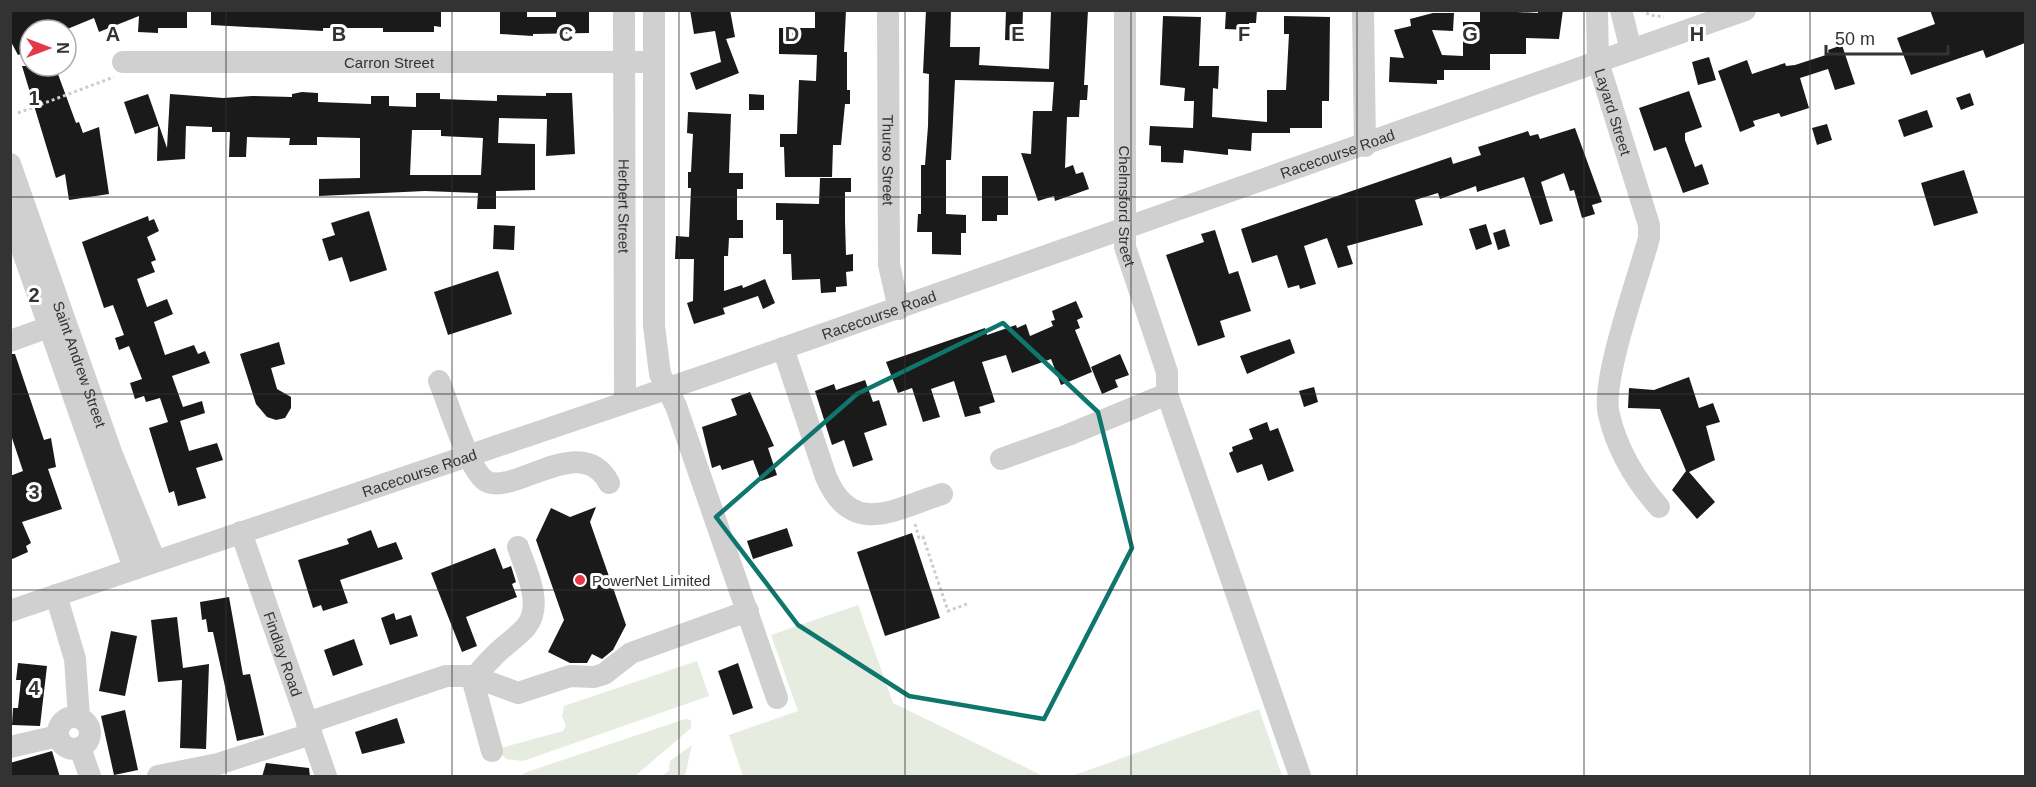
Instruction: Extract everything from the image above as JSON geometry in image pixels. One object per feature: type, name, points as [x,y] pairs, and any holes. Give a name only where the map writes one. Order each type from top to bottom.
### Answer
[{"type":"street","name":"Herbert Street","points":[[624,10],[625,402]]},
{"type":"street","name":"Herbert Street","points":[[654,10],[654,326],[660,374],[676,406],[777,698]]},
{"type":"street","name":"Thurso Street","points":[[888,10],[889,265],[898,309]]},
{"type":"street","name":"Chelmsford Street","points":[[1125,10],[1125,248],[1167,372],[1167,394],[1300,777]]},
{"type":"street","points":[[1364,10],[1365,146]]},
{"type":"street","name":"Layard Street","points":[[1597,10],[1598,62],[1646,208],[1649,238],[1609,380],[1608,415],[1636,480],[1659,507]]},
{"type":"street","points":[[1621,10],[1631,50]]},
{"type":"street","name":"Racecourse Road","points":[[10,611],[898,309],[1745,10]]},
{"type":"street","name":"Carron Street","points":[[118,70],[654,62]]},
{"type":"street","name":"Saint Andrew Street","points":[[10,164],[57,324]]},
{"type":"street","name":"Saint Andrew Street","points":[[10,215],[57,324],[145,565]]},
{"type":"street","points":[[10,340],[57,324]]},
{"type":"street","points":[[783,348],[826,477],[832,490],[845,507],[851,511],[871,515],[942,494]]},
{"type":"street","points":[[439,381],[478,473],[491,483],[502,483],[573,462],[603,473],[609,483]]},
{"type":"street","points":[[1001,459],[1068,435],[1167,394]]},
{"type":"street","name":"Findlay Road","points":[[241,532],[326,777]]},
{"type":"street","points":[[492,751],[475,693],[476,677],[527,625],[532,615],[533,591],[518,547]]},
{"type":"street","points":[[56,595],[75,659],[79,717],[90,730],[87,742],[80,748],[69,748],[58,736]]},
{"type":"street","points":[[158,777],[218,764],[446,676],[476,677],[519,693],[570,676],[594,677],[604,674],[631,653],[748,611]]},
{"type":"street","points":[[58,736],[60,724],[65,719],[79,717]]},
{"type":"street","points":[[10,747],[58,736]]},
{"type":"street","points":[[80,748],[90,777]]},
{"type":"path","points":[[1641,10],[1650,15],[1667,17]]},
{"type":"path","points":[[18,113],[111,81],[118,70]]},
{"type":"path","points":[[912,515],[920,538],[923,537],[948,611],[967,604]]},
{"type":"highlighted area","points":[[1003,323],[1098,412],[1132,548],[1044,719],[909,696],[798,625],[716,517],[857,394]]},
{"type":"shaded area","points":[[858,605],[893,703],[1043,776],[743,776],[729,735],[798,711],[771,635]]},
{"type":"shaded area","points":[[697,661],[709,696],[523,761],[506,759],[497,749],[563,731],[566,726],[562,716],[564,706]]},
{"type":"shaded area","points":[[1259,709],[1282,776],[1072,776]]},
{"type":"shaded area","points":[[685,719],[691,720],[691,728],[635,776],[522,776],[524,773]]},
{"type":"shaded area","points":[[692,745],[685,776],[662,776],[669,771],[670,761]]},
{"type":"building","points":[[10,10],[187,10],[187,28],[158,28],[158,33],[138,32],[139,16],[99,32],[94,18],[78,25],[78,18],[18,18],[18,55],[10,40]]},
{"type":"building","points":[[211,10],[441,10],[441,27],[434,26],[434,32],[383,32],[383,28],[323,28],[323,31],[211,25]]},
{"type":"building","points":[[500,10],[527,10],[527,17],[556,17],[556,10],[589,10],[589,33],[533,34],[533,36],[500,34]]},
{"type":"building","points":[[690,10],[730,10],[735,37],[726,39],[739,73],[696,90],[690,73],[721,62],[715,31],[694,34]]},
{"type":"building","points":[[846,10],[844,52],[847,52],[847,90],[850,90],[850,104],[845,104],[841,145],[833,145],[832,177],[785,177],[784,147],[780,147],[780,134],[797,134],[799,80],[816,81],[817,55],[779,54],[779,28],[815,28],[815,11]]},
{"type":"building","points":[[926,10],[951,10],[950,47],[980,47],[979,65],[1049,69],[1051,10],[1088,10],[1084,85],[1088,85],[1087,100],[1080,100],[1079,117],[1067,117],[1065,168],[1073,165],[1076,174],[1083,172],[1089,189],[1055,201],[1054,196],[1038,201],[1021,153],[1031,154],[1033,111],[1052,111],[1054,82],[955,80],[951,160],[946,160],[946,214],[966,215],[966,233],[961,233],[961,255],[932,254],[932,232],[917,232],[918,214],[921,214],[921,165],[925,165],[928,126],[929,74],[923,73]]},
{"type":"building","points":[[1006,10],[1023,10],[1022,41],[1005,40]]},
{"type":"building","points":[[1226,10],[1257,10],[1256,23],[1249,23],[1249,30],[1225,29]]},
{"type":"building","points":[[1480,10],[1538,13],[1538,10],[1563,10],[1559,39],[1526,38],[1526,54],[1490,54],[1490,70],[1444,70],[1444,80],[1437,80],[1437,84],[1389,82],[1390,57],[1404,58],[1394,30],[1411,26],[1410,19],[1433,13],[1454,13],[1453,31],[1432,30],[1442,55],[1463,56],[1463,22],[1480,22]]},
{"type":"building","points":[[1930,10],[2025,10],[2025,43],[1986,58],[1983,50],[1911,75],[1897,38],[1935,24]]},
{"type":"building","points":[[1163,16],[1201,17],[1199,66],[1219,66],[1218,89],[1213,88],[1212,117],[1267,122],[1267,90],[1286,90],[1289,34],[1284,34],[1284,16],[1330,17],[1329,101],[1322,101],[1322,128],[1290,128],[1290,133],[1252,133],[1251,151],[1228,149],[1228,155],[1184,150],[1183,163],[1161,162],[1161,146],[1149,145],[1150,126],[1193,128],[1194,101],[1184,101],[1185,88],[1160,85]]},
{"type":"building","points":[[1842,45],[1855,84],[1835,90],[1828,69],[1800,78],[1809,108],[1781,117],[1779,113],[1753,121],[1755,126],[1740,132],[1718,71],[1747,60],[1752,74],[1785,63],[1786,66],[1795,65],[1829,54],[1828,50]]},
{"type":"building","points":[[1709,57],[1716,80],[1698,85],[1692,62]]},
{"type":"building","points":[[26,78],[59,78],[76,123],[79,122],[83,133],[99,127],[109,194],[69,200],[65,174],[56,178]]},
{"type":"building","points":[[1689,91],[1702,127],[1685,133],[1685,140],[1695,167],[1702,164],[1709,184],[1683,193],[1666,147],[1654,151],[1639,108]]},
{"type":"building","points":[[318,93],[318,102],[371,104],[371,96],[389,96],[389,106],[416,107],[416,93],[440,93],[440,99],[497,101],[497,95],[546,96],[546,93],[572,93],[575,154],[546,156],[547,119],[499,118],[498,143],[535,144],[535,190],[496,191],[496,209],[477,209],[478,193],[425,191],[319,196],[319,179],[360,178],[360,138],[317,137],[317,145],[289,145],[290,138],[247,137],[246,157],[229,157],[230,132],[212,132],[212,127],[186,126],[185,159],[157,161],[158,126],[135,134],[124,102],[148,94],[167,148],[170,94],[223,98],[292,97],[292,94]],"holes":[[[412,130],[441,130],[441,136],[483,138],[481,175],[410,175]]]},
{"type":"building","points":[[1970,93],[1974,105],[1961,110],[1956,98]]},
{"type":"building","points":[[749,94],[764,95],[764,110],[749,110]]},
{"type":"building","points":[[1927,110],[1933,127],[1904,137],[1898,120]]},
{"type":"building","points":[[688,112],[731,114],[729,173],[743,173],[743,189],[737,189],[737,220],[743,220],[743,238],[729,238],[728,256],[724,256],[724,291],[742,285],[743,288],[765,279],[775,303],[763,309],[758,296],[723,308],[725,314],[694,324],[687,303],[693,301],[694,259],[675,259],[676,236],[689,237],[691,188],[688,188],[688,172],[691,172],[693,134],[687,133]]},
{"type":"building","points":[[1827,124],[1832,140],[1817,145],[1812,128]]},
{"type":"building","points":[[1575,128],[1602,202],[1592,205],[1595,214],[1582,218],[1574,190],[1570,191],[1564,173],[1541,182],[1553,221],[1540,225],[1524,177],[1477,192],[1476,186],[1440,199],[1438,193],[1415,200],[1423,225],[1347,246],[1353,264],[1338,268],[1327,238],[1304,246],[1316,284],[1300,289],[1299,285],[1288,288],[1277,255],[1252,263],[1241,229],[1451,157],[1453,164],[1481,155],[1478,147],[1528,131],[1530,136],[1538,134],[1540,139]]},
{"type":"building","points":[[1964,170],[1978,213],[1934,226],[1921,183]]},
{"type":"building","points":[[982,176],[1008,176],[1008,215],[997,215],[997,221],[982,221]]},
{"type":"building","points":[[820,178],[851,178],[851,192],[845,192],[845,221],[846,255],[853,254],[853,271],[846,272],[847,286],[836,287],[836,292],[821,293],[820,279],[792,280],[791,254],[783,254],[783,220],[776,220],[776,203],[819,204]]},
{"type":"building","points":[[369,211],[387,270],[350,282],[342,257],[329,261],[322,239],[335,235],[331,223]]},
{"type":"building","points":[[148,216],[149,221],[154,219],[159,231],[147,237],[156,260],[151,262],[155,272],[137,279],[147,307],[167,299],[173,314],[154,322],[165,355],[194,345],[198,354],[205,351],[210,363],[172,376],[183,407],[202,401],[205,413],[180,421],[189,451],[217,443],[223,460],[196,468],[206,498],[178,506],[174,491],[169,493],[149,428],[168,422],[160,398],[146,402],[144,396],[135,399],[130,383],[142,379],[129,346],[119,350],[115,338],[124,335],[113,305],[104,308],[82,242]]},
{"type":"building","points":[[1486,224],[1492,244],[1476,250],[1469,229]]},
{"type":"building","points":[[494,225],[515,226],[514,250],[493,249]]},
{"type":"building","points":[[1505,229],[1510,246],[1498,250],[1493,233]]},
{"type":"building","points":[[1215,230],[1229,274],[1238,271],[1251,311],[1220,321],[1225,337],[1198,346],[1166,255],[1204,242],[1201,234]]},
{"type":"building","points":[[498,271],[512,314],[448,335],[434,292]]},
{"type":"building","points":[[1076,301],[1083,317],[1077,320],[1080,328],[1075,330],[1092,372],[1061,385],[1051,359],[1012,373],[1006,355],[982,362],[995,402],[979,407],[981,413],[965,417],[954,381],[931,389],[940,417],[923,422],[912,388],[898,393],[886,362],[985,328],[987,335],[1026,324],[1030,336],[1053,326],[1051,321],[1055,320],[1052,311]]},
{"type":"building","points":[[1290,339],[1295,353],[1247,374],[1240,356]]},
{"type":"building","points":[[279,342],[285,364],[271,368],[277,389],[291,397],[291,408],[285,418],[276,420],[267,417],[256,404],[240,354]]},
{"type":"building","points":[[10,354],[15,354],[44,440],[51,438],[56,467],[48,469],[62,509],[22,522],[31,543],[26,546],[28,552],[10,560],[10,476],[23,471],[10,432]]},
{"type":"building","points":[[1120,354],[1129,375],[1115,380],[1118,387],[1102,394],[1091,367]]},
{"type":"building","points":[[1689,377],[1699,408],[1713,403],[1720,422],[1706,426],[1715,460],[1689,472],[1715,502],[1697,519],[1672,490],[1686,471],[1660,409],[1628,408],[1629,388],[1654,390]]},
{"type":"building","points":[[865,380],[873,402],[879,400],[887,425],[864,433],[873,460],[853,467],[844,440],[832,445],[815,391],[834,384],[836,390]]},
{"type":"building","points":[[1314,387],[1318,402],[1304,407],[1299,391]]},
{"type":"building","points":[[750,392],[774,446],[768,448],[777,475],[761,481],[753,460],[722,470],[720,465],[712,468],[702,427],[737,415],[731,399]]},
{"type":"building","points":[[1267,422],[1270,431],[1278,428],[1294,471],[1268,481],[1262,464],[1237,473],[1229,453],[1233,451],[1232,447],[1253,439],[1249,429]]},
{"type":"building","name":"PowerNet Limited","points":[[596,507],[590,522],[626,625],[613,650],[602,659],[592,654],[587,663],[570,663],[548,652],[564,620],[536,540],[551,508],[570,517]]},
{"type":"building","points":[[787,528],[793,546],[753,559],[747,541]]},
{"type":"building","points":[[371,530],[378,548],[396,542],[403,559],[340,580],[348,603],[323,611],[321,605],[313,608],[298,560],[349,544],[347,539]]},
{"type":"building","points":[[912,533],[940,618],[885,636],[857,552]]},
{"type":"building","points":[[495,548],[503,569],[511,566],[516,582],[512,584],[517,597],[466,617],[477,646],[462,652],[431,573]]},
{"type":"building","points":[[229,597],[243,675],[250,674],[264,735],[237,741],[213,632],[208,632],[206,619],[202,620],[200,602]]},
{"type":"building","points":[[394,613],[396,620],[411,615],[418,636],[390,645],[381,618]]},
{"type":"building","points":[[177,617],[183,668],[209,664],[206,749],[180,748],[182,680],[158,682],[151,620]]},
{"type":"building","points":[[111,631],[137,636],[125,696],[99,691]]},
{"type":"building","points":[[354,639],[363,665],[333,676],[324,650]]},
{"type":"building","points":[[18,663],[47,666],[40,726],[12,725],[13,708],[18,708],[21,680],[16,680]]},
{"type":"building","points":[[738,663],[753,708],[733,715],[718,671]]},
{"type":"building","points":[[125,710],[138,770],[114,775],[101,716]]},
{"type":"building","points":[[397,718],[405,743],[362,754],[355,732]]},
{"type":"building","points":[[52,751],[60,777],[10,777],[10,763]]},
{"type":"building","points":[[266,763],[309,768],[310,777],[262,777]]},
{"type":"place","name":"PowerNet Limited","points":[[580,580]]}]
